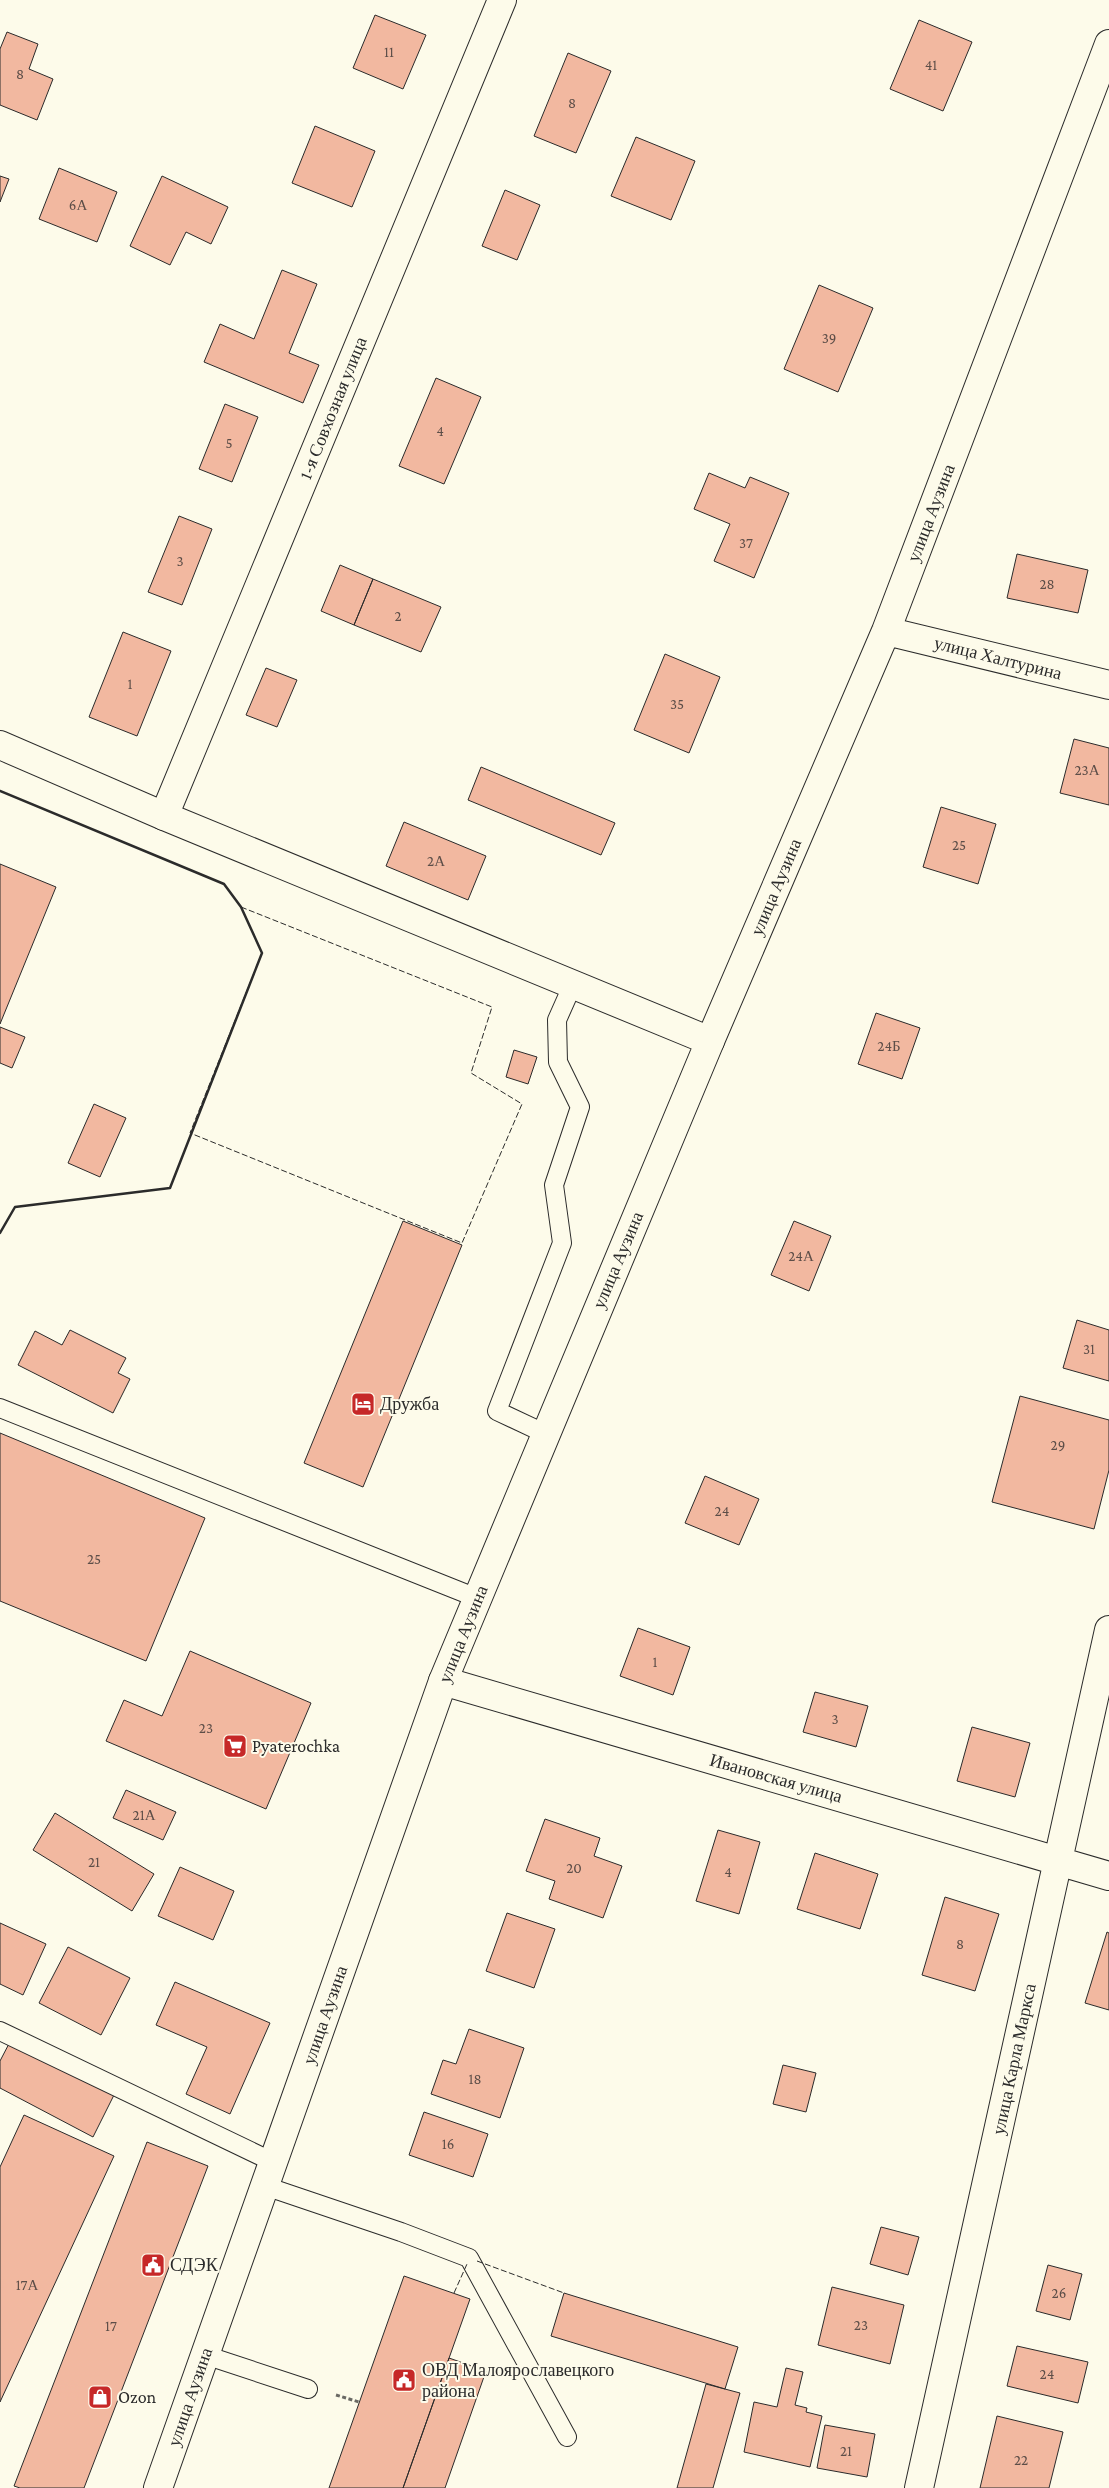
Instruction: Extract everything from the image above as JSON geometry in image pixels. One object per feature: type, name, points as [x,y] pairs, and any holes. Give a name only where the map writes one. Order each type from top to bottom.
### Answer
[{"type":"street","name":"1-я Совхозная улица","points":[[164,816],[502,0]]},
{"type":"street","name":"улица Аузина","points":[[158,2488],[443,1681],[710,1041],[886,631],[1109,44]]},
{"type":"street","name":"улица Халтурина","points":[[886,631],[1109,685]]},
{"type":"street","points":[[0,745],[164,816],[710,1041]]},
{"type":"street","name":"улица Карла Маркса","points":[[919,2488],[1109,1630]]},
{"type":"street","name":"Ивановская улица","points":[[443,1681],[1109,1876]]},
{"type":"lane","points":[[546,1434],[497,1410],[562,1243],[554,1186],[580,1107],[558,1062],[557,1020],[573,984]]},
{"type":"lane","points":[[0,1408],[477,1598]]},
{"type":"lane","points":[[0,2032],[269,2174],[400,2232],[469,2258],[567,2438]]},
{"type":"lane","points":[[205,2355],[308,2389]]},
{"type":"path","points":[[331,2394],[359,2402]]},
{"type":"building","points":[[375,15],[426,35],[403,89],[353,68]]},
{"type":"building","points":[[919,20],[972,42],[943,111],[890,89]]},
{"type":"building","points":[[7,32],[38,44],[29,69],[53,79],[37,120],[0,105],[0,49]]},
{"type":"building","points":[[568,53],[611,71],[576,153],[534,136]]},
{"type":"building","points":[[315,126],[375,151],[352,207],[292,183]]},
{"type":"building","points":[[636,137],[695,161],[671,220],[611,196]]},
{"type":"building","points":[[59,168],[117,192],[97,242],[39,219]]},
{"type":"building","points":[[0,176],[9,179],[0,202]]},
{"type":"building","points":[[162,176],[228,207],[211,244],[186,232],[170,265],[130,246]]},
{"type":"building","points":[[505,190],[540,205],[517,260],[482,246]]},
{"type":"building","points":[[282,270],[317,284],[289,353],[319,365],[303,403],[204,362],[220,324],[254,339]]},
{"type":"building","points":[[819,285],[873,308],[838,392],[784,369]]},
{"type":"building","points":[[436,378],[481,397],[444,484],[399,466]]},
{"type":"building","points":[[225,404],[258,417],[232,482],[199,469]]},
{"type":"building","points":[[709,473],[745,488],[750,477],[789,493],[754,578],[714,561],[730,524],[694,509]]},
{"type":"building","points":[[179,516],[212,529],[182,605],[148,592]]},
{"type":"building","points":[[1017,554],[1088,570],[1078,613],[1007,598]]},
{"type":"building","points":[[340,565],[373,579],[354,625],[321,611]]},
{"type":"building","points":[[373,579],[441,607],[421,652],[354,625]]},
{"type":"building","points":[[123,632],[171,651],[137,736],[89,717]]},
{"type":"building","points":[[665,654],[720,677],[689,753],[634,730]]},
{"type":"building","points":[[266,668],[297,680],[277,727],[246,715]]},
{"type":"building","points":[[1074,739],[1109,748],[1109,805],[1060,793]]},
{"type":"building","points":[[481,767],[615,823],[601,855],[468,800]]},
{"type":"building","points":[[941,807],[996,824],[978,884],[923,867]]},
{"type":"building","points":[[404,822],[486,856],[468,900],[386,866]]},
{"type":"building","points":[[0,864],[56,887],[0,1024]]},
{"type":"building","points":[[876,1013],[920,1028],[902,1079],[858,1064]]},
{"type":"building","points":[[0,1027],[25,1037],[12,1068],[0,1063]]},
{"type":"building","points":[[514,1050],[537,1057],[528,1084],[506,1077]]},
{"type":"building","points":[[94,1104],[126,1118],[100,1177],[68,1163]]},
{"type":"building","name":"Дружба","points":[[403,1221],[462,1245],[363,1487],[304,1463]]},
{"type":"building","points":[[794,1221],[831,1236],[809,1291],[771,1275]]},
{"type":"building","points":[[1077,1320],[1109,1330],[1109,1381],[1063,1368]]},
{"type":"building","points":[[70,1330],[126,1358],[118,1373],[130,1379],[113,1413],[18,1365],[35,1331],[62,1345]]},
{"type":"building","points":[[1020,1396],[1109,1420],[1109,1470],[1094,1529],[992,1502]]},
{"type":"building","points":[[0,1433],[205,1518],[146,1661],[0,1601]]},
{"type":"building","points":[[705,1476],[759,1499],[739,1545],[685,1523]]},
{"type":"building","points":[[638,1628],[690,1647],[673,1695],[620,1676]]},
{"type":"building","points":[[190,1651],[311,1703],[266,1809],[106,1741],[124,1700],[162,1716]]},
{"type":"building","points":[[815,1692],[868,1706],[856,1747],[803,1732]]},
{"type":"building","points":[[972,1727],[1030,1743],[1015,1797],[957,1781]]},
{"type":"building","points":[[126,1790],[176,1812],[163,1840],[113,1818]]},
{"type":"building","points":[[55,1813],[154,1874],[132,1911],[33,1850]]},
{"type":"building","points":[[545,1819],[600,1838],[594,1856],[622,1866],[603,1918],[549,1899],[555,1881],[526,1871]]},
{"type":"building","points":[[718,1830],[760,1842],[739,1914],[696,1901]]},
{"type":"building","points":[[815,1853],[878,1874],[860,1929],[797,1909]]},
{"type":"building","points":[[180,1867],[234,1891],[213,1940],[158,1916]]},
{"type":"building","points":[[945,1897],[999,1914],[975,1991],[922,1975]]},
{"type":"building","points":[[507,1913],[555,1929],[534,1988],[486,1971]]},
{"type":"building","points":[[0,1923],[46,1944],[23,1995],[0,1984]]},
{"type":"building","points":[[1107,1932],[1109,1933],[1109,2010],[1085,2003]]},
{"type":"building","points":[[68,1947],[130,1978],[101,2035],[39,2003]]},
{"type":"building","points":[[175,1982],[270,2023],[230,2114],[186,2094],[207,2047],[156,2025]]},
{"type":"building","points":[[469,2029],[524,2048],[500,2118],[431,2094],[443,2060],[456,2064]]},
{"type":"building","points":[[13,2036],[117,2089],[93,2137],[0,2088],[0,2061]]},
{"type":"building","points":[[783,2065],[816,2073],[806,2112],[773,2104]]},
{"type":"building","points":[[424,2112],[488,2134],[473,2177],[409,2155]]},
{"type":"building","points":[[24,2115],[114,2156],[0,2402],[0,2167]]},
{"type":"building","points":[[147,2142],[208,2166],[84,2488],[20,2488],[14,2486]]},
{"type":"building","points":[[881,2227],[919,2237],[908,2275],[870,2264]]},
{"type":"building","points":[[1048,2265],[1082,2274],[1070,2320],[1036,2311]]},
{"type":"building","name":"ОВД Малоярославецкого района","points":[[404,2276],[470,2299],[403,2488],[329,2488]]},
{"type":"building","points":[[832,2287],[904,2305],[890,2364],[818,2345]]},
{"type":"building","points":[[564,2293],[738,2347],[725,2389],[551,2336]]},
{"type":"building","points":[[1017,2346],[1088,2362],[1078,2403],[1007,2386]]},
{"type":"building","points":[[449,2358],[486,2371],[445,2488],[403,2488]]},
{"type":"building","points":[[786,2368],[803,2372],[795,2405],[807,2408],[806,2412],[822,2416],[810,2467],[744,2452],[754,2402],[777,2407]]},
{"type":"building","points":[[706,2384],[740,2393],[713,2488],[677,2488]]},
{"type":"building","points":[[997,2416],[1063,2432],[1049,2488],[980,2488]]},
{"type":"building","points":[[825,2425],[875,2434],[867,2477],[817,2468]]},
{"type":"fence","points":[[241,907],[492,1007],[471,1073],[522,1104],[462,1243],[190,1133],[262,953],[241,907]]},
{"type":"fence","points":[[477,2261],[564,2293]]},
{"type":"fence","points":[[454,2293],[467,2264]]},
{"type":"wall","points":[[0,791],[224,884],[241,907],[262,953],[170,1188],[15,1207],[0,1233]]},
{"type":"place","name":"Дружба","points":[[363,1404]]},
{"type":"place","name":"Pyaterochka","points":[[235,1746]]},
{"type":"place","name":"СДЭК","points":[[153,2265]]},
{"type":"place","name":"ОВД Малоярославецкого района","points":[[404,2380]]},
{"type":"place","name":"Ozon","points":[[100,2397]]}]
